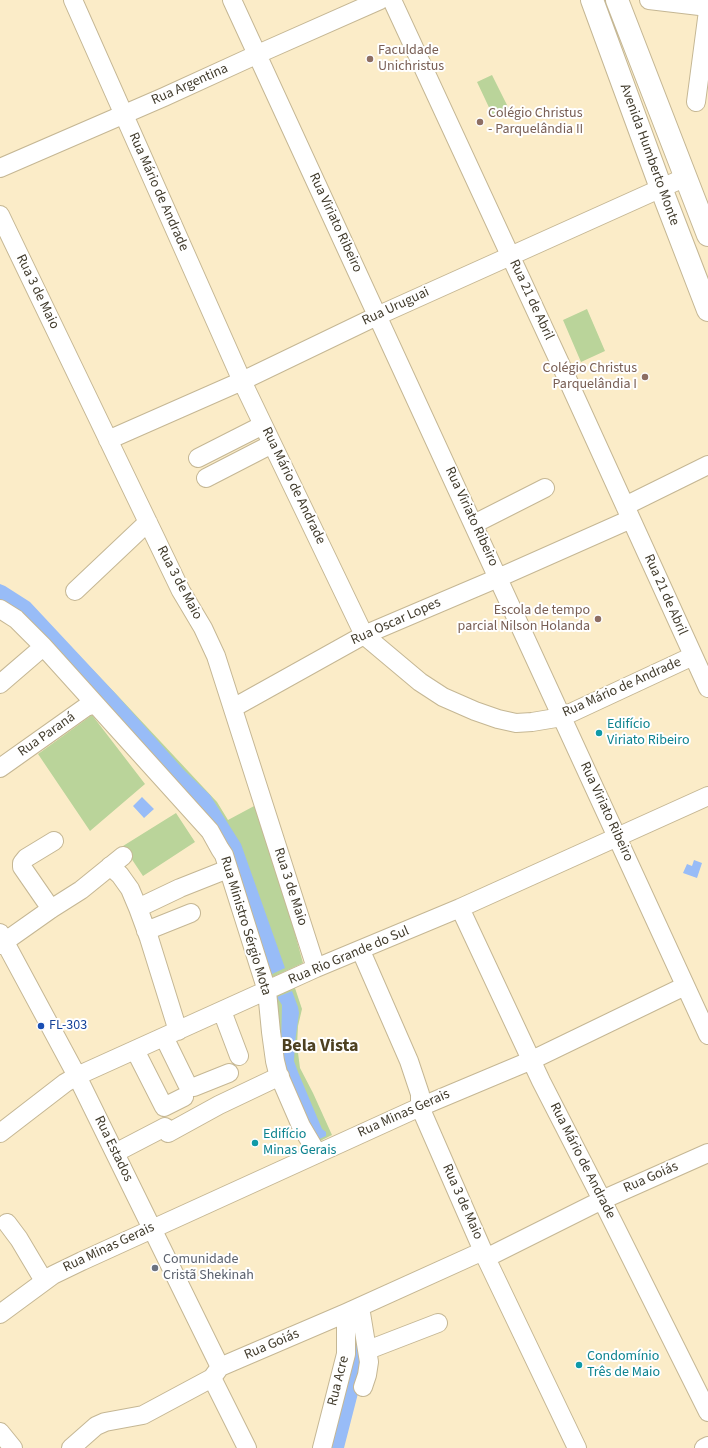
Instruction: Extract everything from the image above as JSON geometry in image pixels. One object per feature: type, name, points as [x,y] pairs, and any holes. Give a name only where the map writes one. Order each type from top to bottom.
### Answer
[{"type":"main road","name":"Avenida Humberto Monte","points":[[592,0],[661,188],[708,310]]},
{"type":"main road","name":"Avenida Humberto Monte","points":[[617,0],[708,235]]},
{"type":"street","name":"Rua Mário de Andrade","points":[[73,0],[242,381],[364,635],[420,682],[443,696],[475,711],[498,719],[516,723],[532,722],[562,716],[693,656]]},
{"type":"street","name":"Rua Viriato Ribeiro","points":[[232,0],[708,1035]]},
{"type":"street","name":"Rua Argentina","points":[[0,168],[164,98],[258,54],[380,0]]},
{"type":"street","name":"Rua 21 de Abril","points":[[392,0],[511,256],[708,688]]},
{"type":"street","points":[[649,0],[708,7]]},
{"type":"street","points":[[696,102],[708,11]]},
{"type":"street","name":"Rua Uruguai","points":[[108,440],[242,381],[377,316],[686,177]]},
{"type":"street","name":"Rua 3 de Maio","points":[[0,214],[181,591],[204,628],[216,656],[316,968]]},
{"type":"street","points":[[198,458],[263,425]]},
{"type":"street","points":[[206,478],[272,444]]},
{"type":"street","name":"Rua Oscar Lopes","points":[[233,708],[364,635],[498,578],[628,512],[708,465]]},
{"type":"street","points":[[474,524],[545,488]]},
{"type":"street","points":[[75,591],[148,522]]},
{"type":"street","name":"Rua Ministro Sérgio Mota","points":[[0,609],[16,619],[95,704],[210,831],[224,855],[268,990],[275,1062],[301,1126],[317,1153]]},
{"type":"street","points":[[0,684],[43,647]]},
{"type":"street","name":"Rua Paraná","points":[[0,768],[86,708],[95,704]]},
{"type":"street","name":"Rua Rio Grande do Sul","points":[[0,1133],[65,1083],[77,1076],[316,968],[361,951],[460,908],[708,796]]},
{"type":"street","points":[[51,909],[22,867],[22,863],[26,858],[54,841]]},
{"type":"street","points":[[2,940],[81,890],[117,861],[120,875],[130,889],[146,931],[171,1034],[187,1084],[194,1087],[229,1073]]},
{"type":"street","points":[[138,908],[180,888],[228,869]]},
{"type":"street","name":"Rua Mário de Andrade","points":[[460,908],[541,1081],[708,1412]]},
{"type":"street","points":[[146,931],[191,913]]},
{"type":"street","name":"Rua Estados","points":[[2,940],[77,1076],[152,1228],[216,1373],[247,1448]]},
{"type":"street","name":"Rua 3 de Maio","points":[[361,951],[409,1061],[420,1094],[420,1107],[485,1254],[577,1448]]},
{"type":"street","name":"Rua Minas Gerais","points":[[0,1314],[53,1275],[317,1153],[420,1107],[532,1060],[685,986]]},
{"type":"street","points":[[222,1011],[239,1056]]},
{"type":"street","points":[[135,1050],[164,1107],[184,1097]]},
{"type":"street","points":[[115,1153],[165,1127],[168,1133],[219,1105],[280,1076]]},
{"type":"street","name":"Rua Goiás","points":[[71,1448],[89,1442],[96,1426],[105,1422],[143,1415],[216,1373],[353,1310],[485,1254],[708,1153]]},
{"type":"street","points":[[7,1223],[19,1239],[44,1281]]},
{"type":"street","points":[[353,1310],[368,1350],[369,1362],[363,1387]]},
{"type":"street","name":"Rua Acre","points":[[322,1448],[346,1354],[353,1310]]},
{"type":"street","points":[[368,1350],[438,1323]]},
{"type":"street","points":[[0,1432],[12,1448]]},
{"type":"street","points":[[704,1448],[708,1446]]},
{"type":"green space","points":[[492,75],[510,111],[494,118],[477,82]]},
{"type":"green space","points":[[587,309],[605,351],[581,362],[563,320]]},
{"type":"green space","points":[[0,587],[46,621],[217,802],[228,820],[256,805],[279,875],[303,963],[264,981],[220,849],[0,610]]},
{"type":"green space","points":[[92,715],[145,784],[90,831],[38,754]]},
{"type":"green space","points":[[176,813],[195,842],[143,876],[123,846]]},
{"type":"green space","points":[[294,985],[302,1009],[298,1026],[297,1045],[300,1068],[332,1135],[306,1148],[265,1050],[259,1003]]},
{"type":"water","points":[[0,584],[30,602],[184,770],[210,795],[241,844],[285,968],[270,975],[221,834],[10,606],[0,599]]},
{"type":"water","points":[[142,797],[154,809],[144,818],[133,806]]},
{"type":"water","points":[[694,860],[702,863],[697,878],[683,873],[687,864],[692,866]]},
{"type":"water","points":[[292,991],[299,1013],[294,1061],[322,1129],[326,1132],[326,1136],[315,1141],[287,1082],[281,1048],[282,1005],[277,997]]},
{"type":"water","points":[[360,1312],[364,1370],[344,1448],[330,1448],[351,1348]]},
{"type":"place","name":"Faculdade Unichristus","points":[[370,59]]},
{"type":"place","name":"Colégio Christus - Parquelândia II","points":[[480,122]]},
{"type":"place","name":"Colégio Christus Parquelândia I","points":[[645,377]]},
{"type":"place","name":"Escola de tempo parcial Nilson Holanda","points":[[598,619]]},
{"type":"place","name":"Edifício Viriato Ribeiro","points":[[599,733]]},
{"type":"place","name":"FL-303","points":[[41,1026]]},
{"type":"place","name":"Edifício Minas Gerais","points":[[255,1143]]},
{"type":"place","name":"Comunidade Cristã Shekinah","points":[[155,1268]]},
{"type":"place","name":"Condomínio Três de Maio","points":[[579,1365]]},
{"type":"district","name":"Bela Vista","points":[[320,1047]]}]
